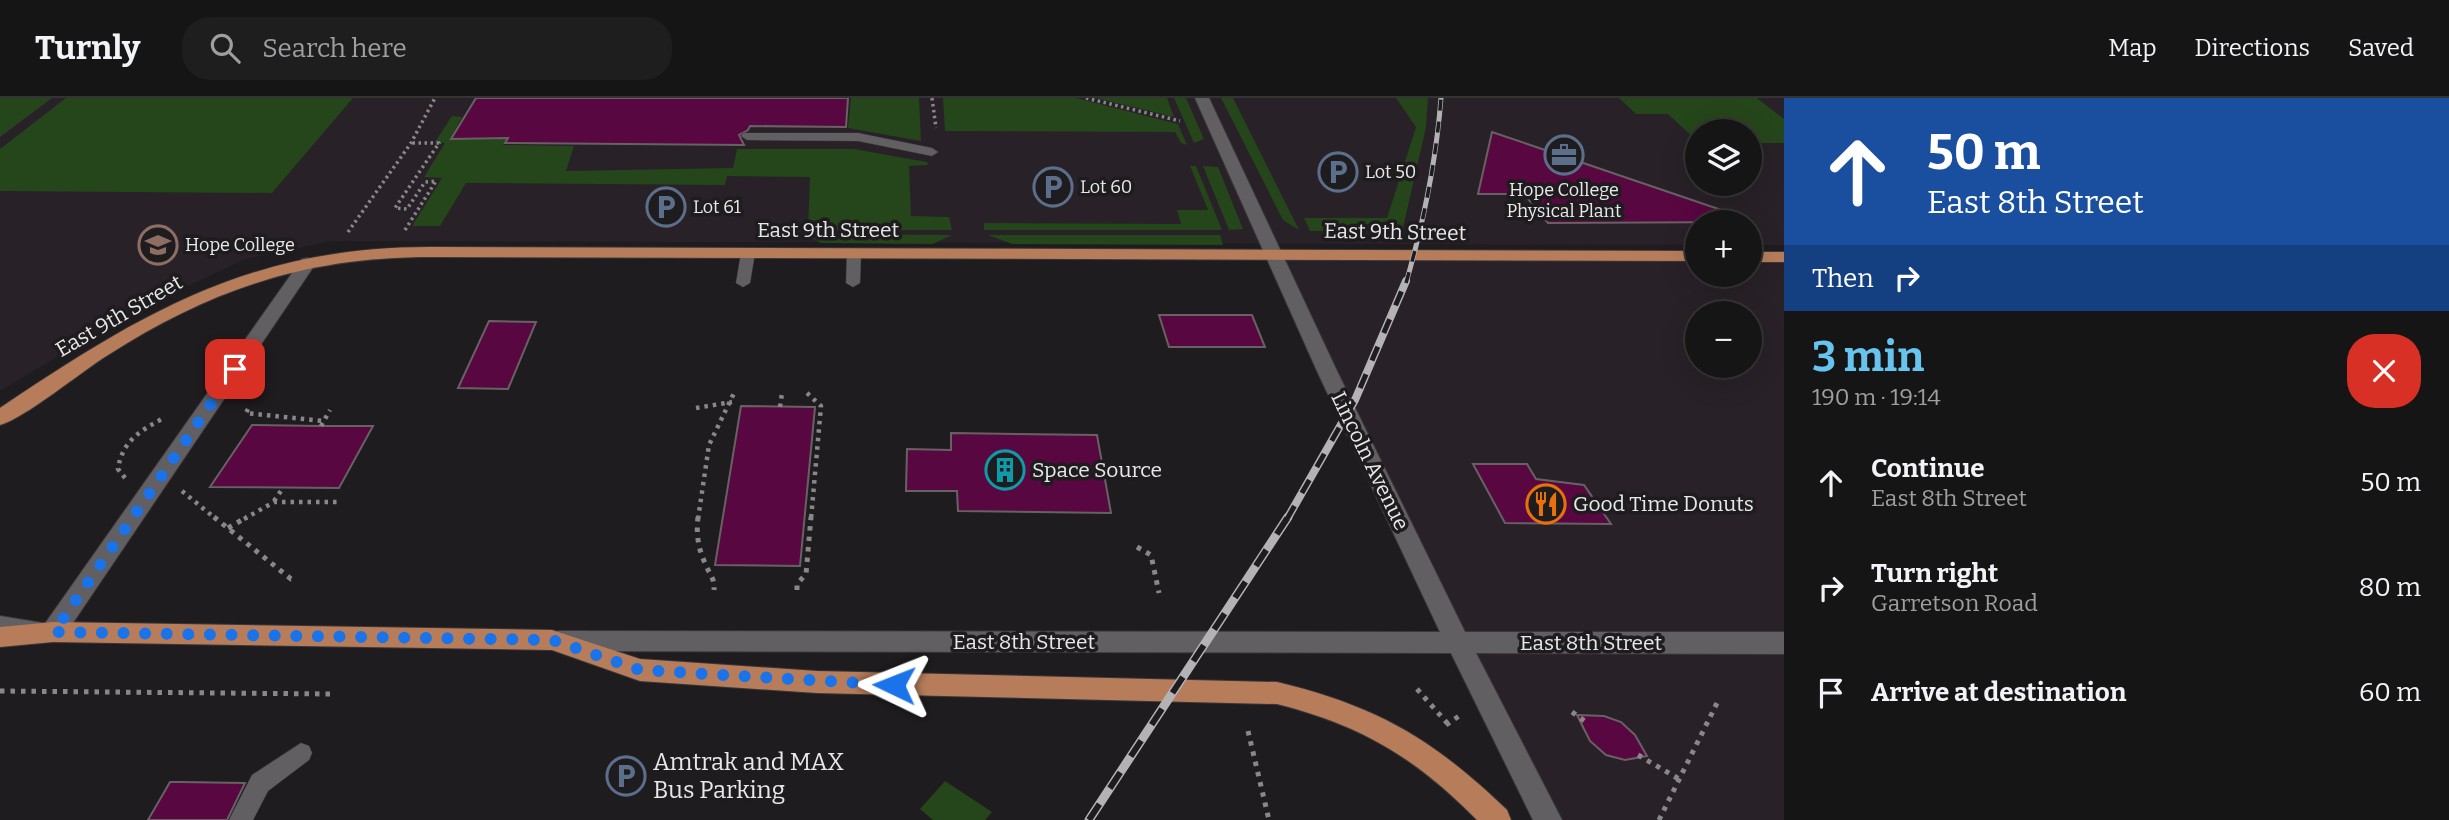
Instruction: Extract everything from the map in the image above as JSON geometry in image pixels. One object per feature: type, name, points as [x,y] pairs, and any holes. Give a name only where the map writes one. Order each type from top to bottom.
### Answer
[{"type":"main road","name":"East 9th Street","points":[[0,418],[98,351],[166,310],[223,285],[341,256],[748,253],[1685,256]]},
{"type":"main road","points":[[1762,257],[1784,257]]},
{"type":"main road","name":"East 8th Street","points":[[0,637],[54,632],[552,640]]},
{"type":"main road","points":[[552,640],[640,670],[868,684],[1277,693],[1325,703],[1393,732],[1460,782],[1497,820]]},
{"type":"street","name":"Lincoln Avenue","points":[[1202,98],[1270,254],[1457,643],[1548,820]]},
{"type":"street","points":[[54,632],[309,262]]},
{"type":"street","name":"East 8th Street","points":[[0,626],[54,632]]},
{"type":"street","name":"East 8th Street","points":[[552,640],[1784,643]]},
{"type":"lane","points":[[747,136],[858,137],[932,152]]},
{"type":"lane","points":[[743,283],[748,253]]},
{"type":"lane","points":[[853,283],[854,253]]},
{"type":"lane","points":[[241,820],[260,783],[301,753]]},
{"type":"path","points":[[348,233],[411,143],[435,98]]},
{"type":"path","points":[[932,98],[937,133]]},
{"type":"path","points":[[1086,98],[1180,121]]},
{"type":"path","points":[[405,230],[436,181],[425,182],[407,209],[394,208],[439,143],[411,143]]},
{"type":"path","points":[[714,590],[715,580],[705,565],[696,534],[709,445],[734,393]]},
{"type":"path","points":[[780,407],[782,393]]},
{"type":"path","points":[[797,590],[797,584],[806,574],[821,406],[807,393]]},
{"type":"path","points":[[696,408],[732,402]]},
{"type":"path","points":[[248,409],[246,413],[322,424],[330,410]]},
{"type":"path","points":[[135,485],[124,478],[118,469],[124,446],[138,433],[172,414]]},
{"type":"path","points":[[176,486],[290,579],[296,579]]},
{"type":"path","points":[[228,528],[274,502],[283,488]]},
{"type":"path","points":[[274,502],[337,502]]},
{"type":"path","points":[[1137,547],[1151,555],[1159,593]]},
{"type":"path","points":[[1417,689],[1448,724]]},
{"type":"path","points":[[0,691],[330,694]]},
{"type":"path","points":[[1659,820],[1719,699]]},
{"type":"path","points":[[1441,729],[1469,710]]},
{"type":"path","points":[[1572,712],[1587,722]]},
{"type":"path","points":[[1248,732],[1269,820]]},
{"type":"path","points":[[1638,754],[1679,779]]},
{"type":"shaded area","name":"Hope College","points":[[0,98],[1784,98],[1784,245],[1762,245],[1762,210],[1685,210],[1685,245],[331,241],[246,259],[136,310],[0,391]]},
{"type":"shaded area","points":[[1270,254],[1685,256],[1685,287],[1762,287],[1762,257],[1784,257],[1784,820],[1548,820]]},
{"type":"green space","points":[[0,98],[52,98],[0,137]]},
{"type":"green space","points":[[66,98],[353,98],[272,193],[0,191],[0,149]]},
{"type":"green space","points":[[851,98],[919,98],[921,141],[848,128]]},
{"type":"green space","points":[[943,98],[1076,98],[1178,124],[1187,145],[1181,143],[1175,132],[945,131]]},
{"type":"green space","points":[[1096,98],[1167,98],[1174,117]]},
{"type":"green space","points":[[1174,98],[1186,98],[1204,139],[1194,143]]},
{"type":"green space","points":[[1221,98],[1233,98],[1299,230],[1283,220]]},
{"type":"green space","points":[[1396,98],[1428,98],[1426,127],[1402,232],[1310,231],[1304,218],[1387,218],[1416,127]]},
{"type":"green space","points":[[1619,98],[1757,98],[1784,119],[1784,143],[1762,143],[1762,119],[1685,119],[1685,130],[1668,114],[1636,114]]},
{"type":"green space","points":[[452,116],[462,117],[450,139],[506,139],[503,145],[574,146],[566,171],[733,168],[737,149],[854,149],[927,162],[928,165],[909,166],[911,216],[949,217],[952,230],[808,230],[810,177],[727,176],[725,185],[466,183],[440,226],[412,226],[442,178],[424,177],[445,143],[435,142]]},
{"type":"green space","points":[[1190,166],[1196,166],[1222,230],[984,230],[984,223],[1181,224],[1177,210],[1208,210]]},
{"type":"green space","points":[[1203,166],[1218,167],[1243,229],[1229,230]]},
{"type":"green space","points":[[808,235],[952,235],[933,244],[821,243]]},
{"type":"green space","points":[[988,235],[1220,235],[1223,245],[1012,244]]},
{"type":"green space","points":[[945,781],[992,812],[985,820],[933,820],[920,809]]},
{"type":"building","points":[[476,98],[848,98],[846,127],[750,126],[739,135],[744,145],[505,143],[508,138],[451,139]]},
{"type":"building","name":"Hope College Physical Plant","points":[[1492,132],[1721,210],[1685,210],[1685,222],[1548,223],[1524,194],[1478,194]]},
{"type":"building","points":[[1159,315],[1252,315],[1265,347],[1169,347]]},
{"type":"building","points":[[489,321],[536,322],[508,389],[458,388]]},
{"type":"building","points":[[741,406],[815,407],[800,566],[715,565]]},
{"type":"building","points":[[252,425],[373,426],[339,488],[210,487]]},
{"type":"building","name":"Space Source","points":[[951,433],[1097,435],[1111,513],[958,511],[957,491],[906,491],[907,449],[951,450]]},
{"type":"building","name":"Good Time Donuts","points":[[1473,464],[1527,464],[1536,479],[1584,485],[1611,524],[1505,523]]},
{"type":"building","points":[[1577,715],[1604,716],[1621,722],[1635,735],[1647,756],[1625,760],[1606,755],[1590,741]]},
{"type":"building","points":[[170,782],[245,783],[227,820],[148,820]]},
{"type":"railway","points":[[1406,283],[1428,191],[1441,98]]},
{"type":"railway","points":[[1287,519],[1355,400],[1406,281]]},
{"type":"railway","points":[[1089,820],[1288,517]]},
{"type":"place","name":"Hope College Physical Plant","points":[[1564,155]]},
{"type":"place","name":"Lot 50","points":[[1338,172]]},
{"type":"place","name":"Lot 60","points":[[1053,187]]},
{"type":"place","name":"Lot 61","points":[[666,207]]},
{"type":"place","name":"Hope College","points":[[158,245]]},
{"type":"place","name":"Space Source","points":[[1005,470]]},
{"type":"place","name":"Good Time Donuts","points":[[1546,504]]},
{"type":"place","name":"Amtrak and MAX Bus Parking","points":[[626,776]]},
{"type":"route","points":[[235,369],[54,632],[552,640],[640,670],[894,685]]}]
